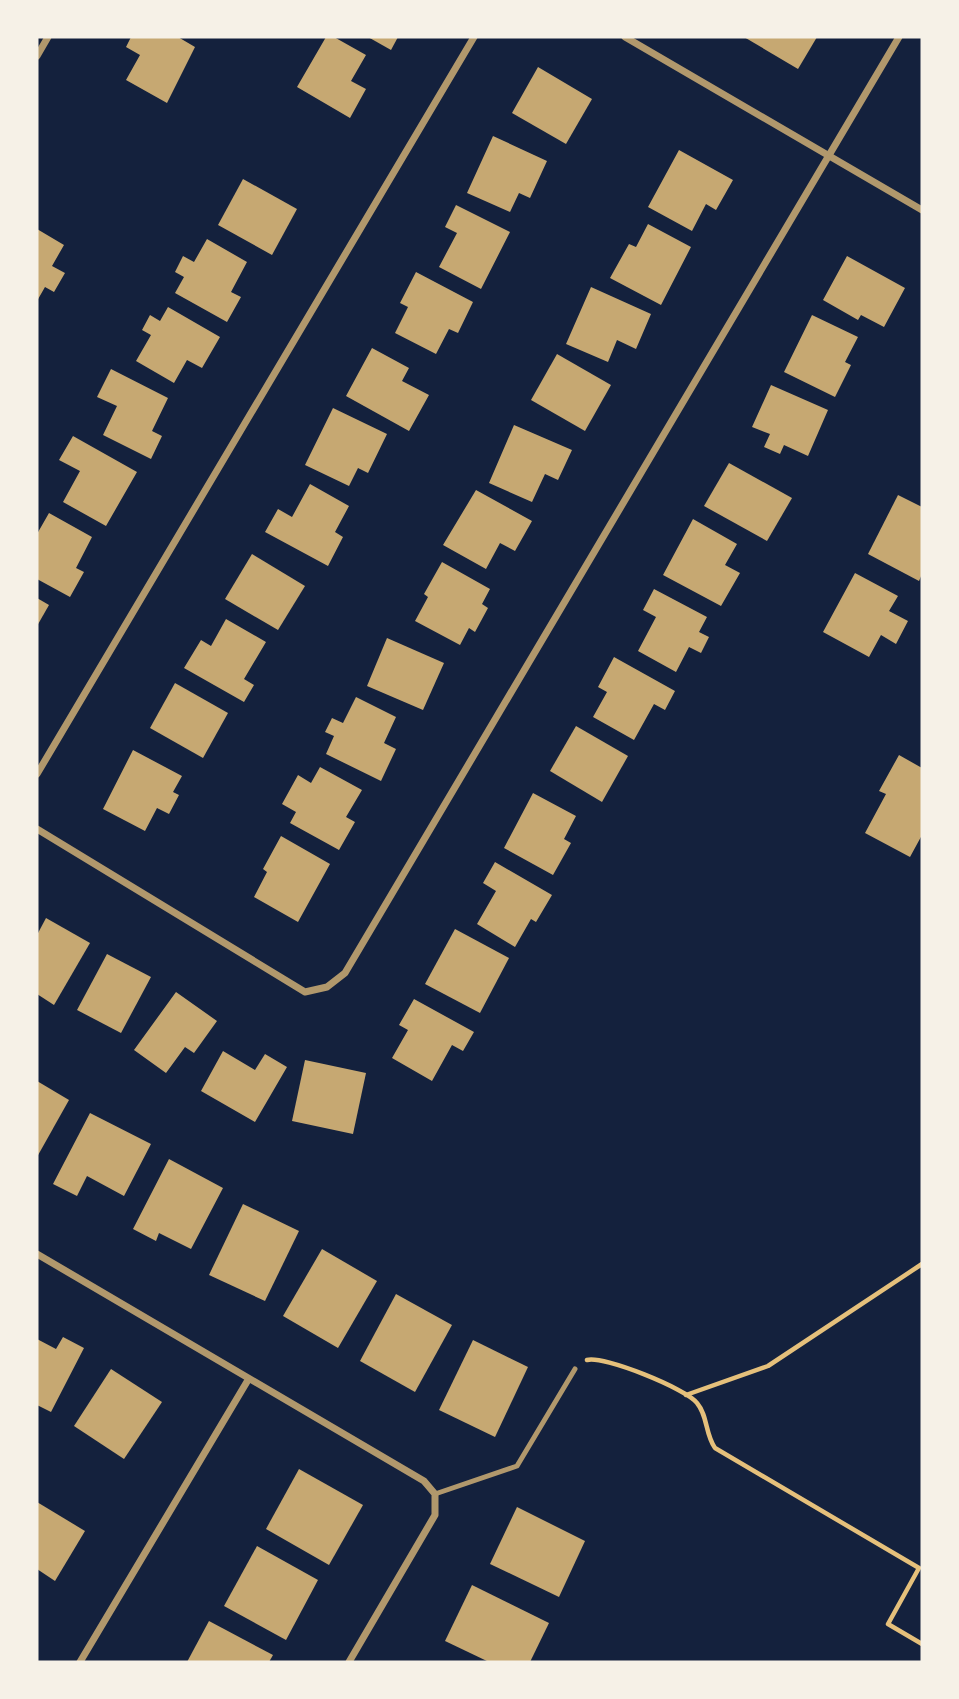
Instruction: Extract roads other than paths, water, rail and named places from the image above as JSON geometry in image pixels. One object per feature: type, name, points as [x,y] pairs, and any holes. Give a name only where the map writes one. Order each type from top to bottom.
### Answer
[{"type":"street","points":[[37,56],[48,37]]},
{"type":"street","points":[[37,774],[474,37]]},
{"type":"street","points":[[625,37],[922,210]]},
{"type":"street","points":[[37,829],[306,992],[327,987],[345,973],[899,37]]},
{"type":"street","points":[[37,1254],[424,1481],[435,1494],[435,1515],[349,1662]]},
{"type":"street","points":[[80,1662],[248,1380]]},
{"type":"lane","points":[[435,1494],[517,1466],[575,1369]]}]
